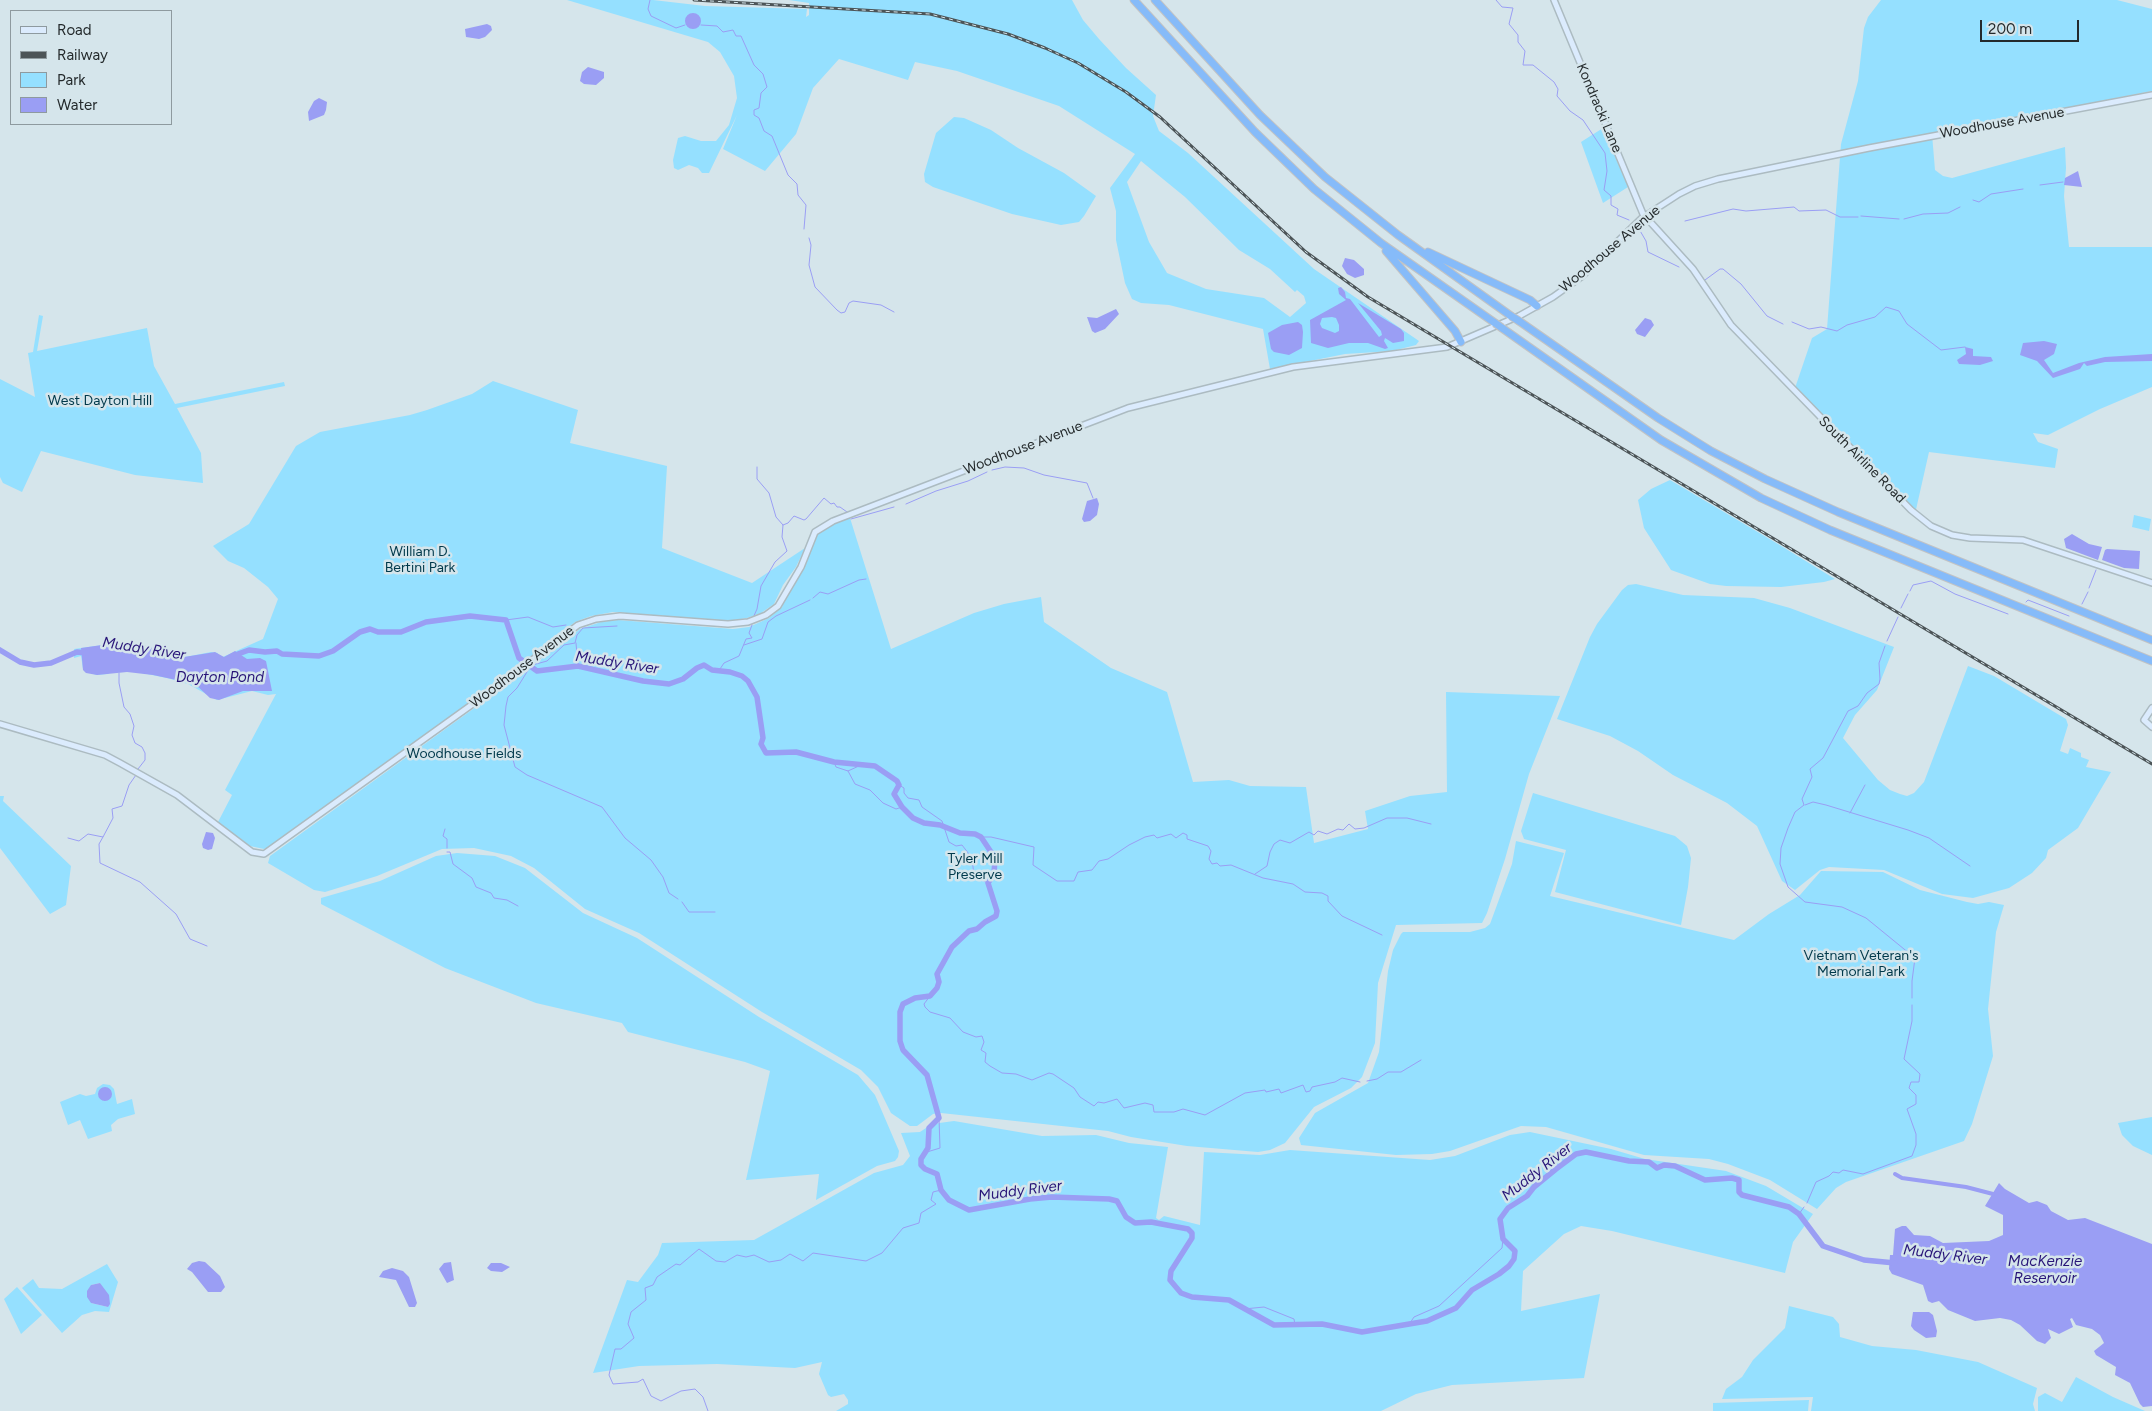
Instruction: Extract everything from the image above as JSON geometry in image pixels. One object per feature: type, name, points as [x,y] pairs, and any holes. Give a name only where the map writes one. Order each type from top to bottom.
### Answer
[{"type":"highway","points":[[1134,0],[1268,145],[1318,192],[1370,234],[1661,440],[1761,498],[1830,530],[2152,662]]},
{"type":"highway","points":[[1155,0],[1285,140],[1343,193],[1403,239],[1658,418],[1711,450],[1765,479],[1838,512],[2152,640]]},
{"type":"highway","points":[[1370,234],[1398,263],[1455,331],[1461,342]]},
{"type":"highway","points":[[1403,239],[1530,300],[1538,306]]},
{"type":"main road","name":"Kondracki Lane","points":[[1554,0],[1644,216]]},
{"type":"main road","name":"Woodhouse Avenue","points":[[0,724],[105,756],[120,763],[177,794],[247,849],[262,855],[279,846],[524,667],[572,629],[596,618],[630,616],[728,624],[748,622],[766,615],[778,606],[800,567],[812,537],[826,525],[1120,410],[1293,367],[1437,350],[1461,342],[1538,306],[1581,276],[1644,216],[1684,191],[1718,179],[1869,148],[2152,95]]},
{"type":"main road","name":"South Airline Road","points":[[1644,216],[1693,269],[1732,325],[1841,439],[1927,523],[1943,532],[1960,537],[2010,538],[2028,541],[2152,583]]},
{"type":"main road","points":[[2152,708],[2144,720],[2152,727]]},
{"type":"green space","points":[[567,0],[653,0],[705,6],[807,9],[806,17],[809,15],[809,3],[789,0],[1072,0],[1083,20],[1099,39],[1126,68],[1156,95],[1153,116],[1159,131],[1188,153],[1314,269],[1419,341],[1416,345],[1392,351],[1345,354],[1270,369],[1263,329],[1169,305],[1141,303],[1132,299],[1125,283],[1116,240],[1116,211],[1110,188],[1135,154],[1059,106],[957,71],[915,62],[908,80],[839,59],[813,88],[796,134],[765,171],[723,149],[737,115],[709,173],[702,173],[698,168],[689,165],[678,170],[674,168],[673,160],[678,138],[685,136],[701,141],[716,141],[729,125],[737,98],[734,76],[720,52],[708,42]],"holes":[[[1141,161],[1185,197],[1239,250],[1270,269],[1295,292],[1297,290],[1304,296],[1306,303],[1290,317],[1264,298],[1206,289],[1167,273],[1149,242],[1127,182]]]},
{"type":"green space","points":[[1881,0],[2117,0],[2152,9],[2152,91],[1932,134],[1935,170],[1943,176],[1952,178],[2065,147],[2064,196],[2069,247],[2152,247],[2152,387],[2100,409],[2048,435],[2033,433],[2038,442],[2058,449],[2055,468],[1929,452],[1915,514],[1795,388],[1812,338],[1827,329],[1841,144],[1858,81],[1864,28],[1868,17]]},
{"type":"green space","points":[[954,117],[964,118],[991,130],[1018,148],[1064,173],[1096,196],[1084,216],[1079,222],[1061,225],[1012,214],[933,187],[925,182],[924,174],[936,133]]},
{"type":"green space","points":[[1603,128],[1628,187],[1603,203],[1581,142]]},
{"type":"green space","name":"West Dayton Hill","points":[[39,315],[43,316],[37,351],[147,328],[154,366],[175,404],[284,382],[285,386],[177,408],[201,453],[203,483],[135,475],[41,451],[22,492],[3,483],[0,477],[0,379],[35,397],[28,353],[33,352]]},
{"type":"green space","name":"William D. Bertini Park","points":[[493,381],[578,410],[570,443],[667,466],[662,548],[752,583],[805,548],[796,567],[783,585],[774,604],[761,613],[747,618],[728,621],[613,612],[591,616],[575,622],[518,667],[274,845],[264,849],[250,846],[218,822],[232,795],[225,790],[276,694],[268,695],[252,691],[217,700],[188,684],[167,678],[117,668],[108,674],[96,675],[83,669],[81,656],[74,658],[74,649],[117,643],[139,645],[185,657],[211,652],[218,653],[216,660],[263,639],[278,599],[268,587],[244,568],[228,561],[213,546],[249,524],[296,446],[320,432],[427,410],[472,394]]},
{"type":"green space","points":[[1670,480],[1835,579],[1781,587],[1726,586],[1710,584],[1671,570],[1644,528],[1638,500],[1651,489]]},
{"type":"green space","points":[[2134,515],[2151,519],[2149,531],[2132,527]]},
{"type":"green space","name":"Tyler Mill Preserve","points":[[850,518],[891,649],[974,613],[1004,604],[1041,597],[1044,622],[1111,668],[1167,692],[1193,782],[1229,780],[1250,786],[1306,787],[1314,843],[1368,829],[1365,811],[1410,796],[1447,792],[1446,692],[1560,696],[1529,774],[1505,859],[1482,923],[1396,925],[1378,983],[1375,1043],[1362,1077],[1351,1088],[1314,1107],[1285,1143],[1270,1150],[1258,1152],[1187,1146],[1131,1137],[1108,1131],[941,1113],[933,1114],[917,1126],[910,1126],[891,1113],[878,1087],[861,1070],[762,1012],[639,933],[585,909],[534,868],[511,856],[474,848],[442,849],[377,876],[325,892],[314,890],[268,863],[270,856],[531,667],[580,629],[601,622],[618,620],[733,629],[749,627],[769,618],[782,607],[790,588],[804,569],[817,535],[827,526]]},
{"type":"green space","points":[[1636,584],[1683,595],[1754,598],[1790,608],[1894,647],[1877,690],[1855,715],[1843,738],[1878,780],[1890,790],[1900,794],[1907,796],[1914,793],[1924,782],[1968,666],[1994,676],[2066,719],[2068,725],[2060,751],[2068,754],[2070,748],[2081,753],[2081,757],[2089,760],[2086,767],[2111,772],[2078,828],[2048,850],[2046,858],[2032,873],[2009,888],[1973,898],[1942,894],[1884,870],[1829,867],[1820,870],[1795,890],[1782,881],[1757,826],[1727,803],[1673,775],[1638,751],[1610,736],[1557,719],[1597,624],[1622,590],[1628,585]]},
{"type":"green space","points":[[1533,793],[1675,836],[1687,846],[1691,858],[1681,925],[1555,892],[1566,850],[1524,839],[1521,831]]},
{"type":"green space","points":[[0,796],[4,796],[3,801],[71,866],[66,905],[50,914],[0,848]]},
{"type":"green space","name":"Vietnam Veteran's Memorial Park","points":[[1516,841],[1564,853],[1550,896],[1734,940],[1769,914],[1800,895],[1821,871],[1883,872],[1920,890],[1978,904],[1989,902],[2004,905],[1996,932],[1988,1009],[1993,1056],[1972,1124],[1964,1141],[1846,1182],[1836,1188],[1817,1209],[1770,1180],[1728,1164],[1709,1159],[1644,1155],[1546,1127],[1521,1126],[1450,1151],[1432,1154],[1396,1155],[1301,1145],[1299,1138],[1315,1113],[1368,1083],[1379,1052],[1388,971],[1393,950],[1401,934],[1403,932],[1470,932],[1485,928],[1490,924],[1512,864]]},
{"type":"green space","points":[[457,853],[495,856],[525,868],[583,913],[637,938],[759,1017],[858,1075],[875,1095],[899,1151],[898,1157],[895,1161],[877,1166],[816,1200],[819,1174],[746,1180],[770,1071],[745,1062],[628,1032],[622,1023],[536,1003],[445,968],[321,904],[321,898],[380,881],[436,856]]},
{"type":"green space","points":[[103,1084],[110,1085],[114,1089],[117,1104],[132,1099],[135,1114],[118,1119],[111,1125],[112,1131],[88,1139],[80,1120],[68,1125],[60,1102],[80,1094],[86,1096],[95,1094],[97,1088]]},
{"type":"green space","points":[[2152,1117],[2152,1155],[2133,1146],[2122,1135],[2118,1123]]},
{"type":"green space","points":[[954,1121],[1042,1136],[1096,1135],[1129,1143],[1168,1147],[1156,1218],[1159,1220],[1164,1216],[1200,1225],[1204,1152],[1260,1155],[1290,1150],[1430,1160],[1455,1156],[1510,1135],[1530,1132],[1611,1149],[1645,1159],[1726,1171],[1766,1186],[1813,1214],[1793,1242],[1785,1273],[1612,1231],[1581,1226],[1564,1234],[1523,1271],[1521,1311],[1600,1294],[1584,1378],[1452,1385],[1416,1394],[1381,1411],[836,1411],[848,1404],[848,1400],[844,1394],[831,1397],[828,1395],[819,1374],[822,1362],[795,1368],[717,1364],[639,1366],[593,1373],[627,1280],[638,1282],[658,1255],[662,1243],[754,1240],[874,1173],[903,1165],[910,1156],[901,1133],[920,1132],[932,1124]]},
{"type":"green space","points":[[107,1264],[118,1282],[109,1312],[95,1311],[82,1315],[62,1333],[22,1288],[33,1279],[39,1288],[62,1289]],"holes":[[[100,1283],[108,1307],[91,1303],[91,1285]]]},
{"type":"green space","points":[[17,1287],[42,1315],[21,1334],[4,1299]]},
{"type":"green space","points":[[1789,1306],[1833,1317],[1839,1324],[1840,1337],[1872,1346],[1916,1350],[1978,1362],[2037,1388],[2033,1404],[2035,1411],[1811,1411],[1813,1397],[1722,1399],[1726,1389],[1742,1377],[1753,1360],[1785,1328]]},
{"type":"green space","points":[[2076,1377],[2113,1397],[2145,1411],[2038,1411],[2038,1397],[2045,1393],[2062,1402]]},
{"type":"green space","points":[[1809,1400],[1808,1411],[1713,1411],[1713,1403]]},
{"type":"water","points":[[690,13],[696,13],[701,18],[699,27],[690,29],[685,24],[685,18]]},
{"type":"water","points":[[487,24],[491,26],[492,30],[485,37],[479,39],[466,37],[465,29]]},
{"type":"water","points":[[588,67],[604,72],[604,78],[596,85],[584,84],[580,81],[582,72]]},
{"type":"water","points":[[319,98],[327,102],[324,115],[309,121],[308,112],[314,101]]},
{"type":"water","points":[[2078,171],[2082,187],[2064,185],[2065,178]]},
{"type":"water","points":[[1345,258],[1354,260],[1364,269],[1364,275],[1355,278],[1347,274],[1342,266]]},
{"type":"water","points":[[1341,287],[1345,292],[1346,298],[1350,299],[1379,337],[1382,335],[1381,331],[1358,303],[1401,329],[1404,333],[1404,341],[1393,343],[1385,338],[1384,341],[1388,348],[1385,349],[1368,343],[1349,343],[1328,348],[1311,343],[1310,320],[1346,300],[1339,294],[1338,288]],"holes":[[[1322,318],[1336,318],[1339,331],[1335,333],[1322,328],[1320,324]]]},
{"type":"water","points":[[1116,309],[1119,314],[1105,329],[1095,333],[1092,331],[1087,317],[1097,318]]},
{"type":"water","points":[[1645,318],[1651,320],[1654,325],[1645,337],[1637,334],[1635,330]]},
{"type":"water","points":[[1298,322],[1302,325],[1302,348],[1289,355],[1274,352],[1271,349],[1268,333],[1282,325]]},
{"type":"water","points":[[2044,341],[2057,344],[2054,354],[2044,360],[2053,373],[2079,363],[2105,357],[2152,354],[2152,361],[2105,362],[2087,366],[2084,363],[2080,369],[2053,378],[2037,361],[2020,355],[2023,343]]},
{"type":"water","points":[[1965,347],[1973,349],[1973,356],[1991,357],[1993,361],[1980,365],[1959,364],[1957,360],[1966,354]]},
{"type":"water","points":[[1097,498],[1099,504],[1097,515],[1090,521],[1084,522],[1082,519],[1087,501]]},
{"type":"water","points":[[2072,534],[2089,544],[2102,547],[2098,560],[2066,548],[2064,539]]},
{"type":"water","points":[[2107,549],[2140,551],[2139,569],[2124,568],[2102,560]]},
{"type":"water","name":"Dayton Pond","points":[[123,642],[150,646],[164,654],[184,657],[215,652],[224,657],[235,651],[247,659],[260,658],[266,661],[272,691],[243,691],[219,700],[210,698],[195,684],[153,675],[127,672],[97,675],[86,673],[83,670],[81,648]]},
{"type":"water","points":[[206,832],[213,833],[215,838],[212,849],[208,850],[203,848],[202,844]]},
{"type":"water","points":[[102,1087],[108,1087],[112,1094],[108,1101],[102,1101],[98,1097],[98,1091]]},
{"type":"water","name":"MacKenzie Reservoir","points":[[1999,1183],[2005,1189],[2029,1203],[2037,1201],[2047,1205],[2051,1211],[2068,1220],[2085,1218],[2152,1244],[2152,1406],[2143,1407],[2130,1383],[2115,1375],[2116,1367],[2096,1355],[2094,1351],[2104,1343],[2100,1335],[2092,1329],[2076,1325],[2072,1318],[2070,1319],[2073,1327],[2059,1334],[2048,1329],[2051,1338],[2045,1344],[2037,1341],[2020,1325],[2011,1320],[2000,1318],[1975,1321],[1948,1310],[1939,1301],[1932,1303],[1928,1301],[1923,1285],[1892,1274],[1889,1269],[1890,1255],[1893,1255],[1895,1229],[1902,1226],[1906,1226],[1914,1235],[1930,1236],[1943,1243],[1989,1241],[2003,1235],[2003,1215],[1985,1206]]},
{"type":"water","points":[[205,1262],[220,1276],[225,1287],[221,1292],[208,1292],[192,1272],[187,1269],[192,1263]]},
{"type":"water","points":[[451,1262],[454,1280],[447,1283],[439,1269],[444,1263]]},
{"type":"water","points":[[491,1263],[501,1263],[510,1267],[502,1272],[491,1271],[487,1268]]},
{"type":"water","points":[[392,1268],[403,1271],[409,1277],[417,1303],[415,1307],[409,1307],[396,1280],[379,1277],[383,1271]]},
{"type":"water","points":[[100,1283],[109,1295],[110,1304],[108,1307],[91,1303],[87,1297],[87,1291],[91,1285]]},
{"type":"water","points":[[1913,1312],[1929,1312],[1933,1315],[1937,1331],[1936,1337],[1926,1338],[1914,1330],[1911,1326]]},
{"type":"waterway","points":[[650,0],[648,9],[651,16],[676,28],[685,25]]},
{"type":"waterway","points":[[1496,0],[1502,7],[1513,8],[1509,24],[1518,35],[1518,42],[1525,51],[1523,65],[1533,65],[1554,82],[1558,89],[1557,96],[1570,111],[1583,120],[1605,153],[1607,171],[1604,190],[1611,196],[1611,205],[1618,209],[1617,215],[1629,220]]},
{"type":"waterway","points":[[701,25],[717,26],[723,32],[733,30],[736,36],[741,36],[754,65],[763,74],[767,87],[761,93],[759,108],[754,110],[754,115],[759,118],[764,131],[772,136],[788,175],[797,184],[798,195],[806,205],[804,229]]},
{"type":"waterway","points":[[2040,185],[2063,182]]},
{"type":"waterway","points":[[1973,200],[1979,202],[1991,194],[2023,189]]},
{"type":"waterway","points":[[1685,221],[1733,209],[1746,211],[1794,207],[1799,211],[1826,210],[1840,217],[1858,217]]},
{"type":"waterway","points":[[1904,219],[1923,214],[1948,213],[1960,207]]},
{"type":"waterway","points":[[1861,216],[1899,219]]},
{"type":"waterway","points":[[1639,229],[1646,241],[1648,252],[1679,267]]},
{"type":"waterway","points":[[809,238],[811,245],[809,265],[815,287],[837,310],[841,313],[845,312],[849,303],[853,301],[881,305],[894,312]]},
{"type":"waterway","points":[[1705,280],[1720,269],[1723,269],[1741,284],[1767,316],[1783,324]]},
{"type":"waterway","points":[[1792,322],[1809,329],[1821,327],[1837,331],[1847,325],[1875,317],[1886,307],[1899,311],[1907,324],[1941,350],[1965,347]]},
{"type":"waterway","points":[[753,618],[757,609],[761,586],[775,562],[787,551],[782,537],[783,525],[776,517],[769,493],[757,479],[757,467]]},
{"type":"waterway","points":[[992,470],[1005,467],[1024,468],[1044,475],[1087,483],[1093,498]]},
{"type":"waterway","points":[[906,504],[987,472]]},
{"type":"waterway","points":[[783,525],[788,523],[794,516],[806,519],[824,498],[847,512]]},
{"type":"waterway","points":[[851,519],[894,507]]},
{"type":"waterway","points":[[2089,588],[2096,570]]},
{"type":"waterway","points":[[813,598],[820,592],[828,594],[859,580],[866,579]]},
{"type":"waterway","points":[[1910,591],[1913,585],[1931,581],[1955,594],[2008,614]]},
{"type":"waterway","points":[[2082,604],[2088,592]]},
{"type":"waterway","points":[[1901,608],[1908,594]]},
{"type":"waterway","points":[[744,645],[762,639],[768,622],[776,616],[810,600]]},
{"type":"waterway","points":[[2026,602],[2028,600],[2069,616]]},
{"type":"waterway","name":"Muddy River","points":[[234,660],[238,654],[249,650],[319,656],[333,651],[360,632],[370,629],[378,632],[401,632],[426,622],[470,616],[506,620],[519,658],[537,671],[578,666],[643,681],[669,684],[683,679],[704,665],[712,670],[730,672],[742,676],[748,681],[757,697],[763,738],[761,744],[766,753],[796,752],[834,762],[875,766],[897,781],[899,785],[894,794],[902,807],[913,818],[924,823],[940,825],[960,833],[975,834],[981,837],[995,858],[994,874],[988,883],[997,911],[996,916],[977,929],[969,931],[952,947],[937,974],[939,982],[937,988],[930,996],[915,998],[903,1004],[900,1012],[900,1041],[903,1050],[927,1075],[939,1118],[929,1128],[928,1148],[921,1159],[921,1165],[925,1169],[937,1174],[941,1190],[949,1200],[969,1210],[1052,1197],[1109,1199],[1117,1201],[1126,1217],[1135,1223],[1151,1222],[1188,1229],[1192,1233],[1192,1238],[1171,1271],[1170,1280],[1181,1293],[1192,1297],[1229,1300],[1274,1325],[1322,1324],[1362,1332],[1427,1321],[1456,1308],[1472,1290],[1509,1266],[1514,1259],[1515,1251],[1503,1239],[1500,1219],[1508,1208],[1527,1196],[1534,1187],[1556,1169],[1576,1154],[1586,1152],[1629,1161],[1649,1162],[1657,1168],[1664,1165],[1675,1166],[1705,1180],[1732,1178],[1739,1180],[1739,1192],[1742,1195],[1789,1207],[1799,1214],[1823,1246],[1864,1260],[1895,1263]]},
{"type":"waterway","points":[[506,620],[528,617],[553,627],[566,625]]},
{"type":"waterway","points":[[1887,641],[1898,617]]},
{"type":"waterway","points":[[718,672],[724,663],[739,656],[746,639],[752,638],[749,633],[752,625]]},
{"type":"waterway","points":[[529,666],[547,661],[564,645],[575,643],[577,635],[583,628],[617,626]]},
{"type":"waterway","points":[[576,643],[578,666]]},
{"type":"waterway","points":[[1885,646],[1879,663],[1879,684],[1867,693],[1858,706],[1848,711],[1823,758],[1810,769],[1812,777],[1802,799],[1804,805],[1795,812],[1788,828],[1781,848],[1780,864],[1788,887],[1805,902],[1842,907],[1866,918],[1915,958],[1912,998]]},
{"type":"waterway","name":"Muddy River","points":[[0,650],[20,662],[34,665],[51,663],[77,652],[87,653]]},
{"type":"waterway","points":[[530,667],[517,688],[508,697],[506,706],[504,725],[515,767],[527,775],[602,807],[625,838],[651,860],[663,877],[669,893],[678,899]]},
{"type":"waterway","points":[[119,673],[124,707],[130,714],[134,726],[132,735],[135,743],[142,747],[145,753],[145,760],[138,769]]},
{"type":"waterway","points":[[834,762],[836,767],[848,771],[861,765]]},
{"type":"waterway","points":[[848,771],[855,784],[870,790],[883,803],[896,809],[902,807]]},
{"type":"waterway","points":[[68,838],[79,841],[88,834],[103,837],[113,818],[112,809],[122,806],[129,785],[136,775]]},
{"type":"waterway","points":[[899,785],[904,788],[904,793],[908,798],[919,800],[922,807],[942,821],[949,842],[956,846],[962,845],[972,858],[974,876],[988,883]]},
{"type":"waterway","points":[[1850,813],[1865,785]]},
{"type":"waterway","points":[[1805,805],[1813,802],[1826,805],[1908,830],[1929,838],[1970,866]]},
{"type":"waterway","points":[[1255,874],[1267,866],[1270,852],[1274,844],[1280,840],[1290,843],[1309,832],[1314,835],[1318,831],[1327,834],[1338,829],[1343,830],[1349,824],[1355,829],[1364,828],[1387,818],[1407,818],[1431,824]]},
{"type":"waterway","points":[[445,829],[443,836],[447,839],[447,848]]},
{"type":"waterway","points":[[981,837],[991,837],[1034,847],[1033,865],[1057,881],[1074,881],[1078,872],[1092,870],[1099,861],[1108,859],[1145,837],[1154,835],[1157,838],[1171,834],[1176,838],[1183,833],[1187,835],[1187,839],[1208,846],[1211,851],[1209,859],[1212,864],[1217,863],[1220,866],[1231,865],[1263,878],[1293,884],[1305,892],[1322,893],[1328,896],[1328,901],[1342,916],[1382,935]]},
{"type":"waterway","points":[[103,837],[99,844],[100,863],[140,882],[176,914],[190,939],[207,946]]},
{"type":"waterway","points":[[447,852],[450,852],[453,864],[472,878],[476,887],[491,893],[494,898],[507,900],[518,906]]},
{"type":"waterway","points":[[682,902],[689,912],[715,912]]},
{"type":"waterway","points":[[930,996],[924,1004],[930,1012],[950,1018],[963,1032],[976,1037],[982,1036],[984,1042],[981,1050],[986,1053],[985,1062],[990,1066],[1002,1073],[1016,1074],[1032,1080],[1049,1073],[1053,1074],[1074,1088],[1080,1097],[1094,1106],[1098,1102],[1104,1103],[1117,1099],[1124,1108],[1145,1103],[1153,1105],[1154,1112],[1174,1112],[1183,1109],[1205,1115],[1245,1093],[1279,1089],[1281,1093],[1303,1085],[1306,1092],[1310,1091],[1312,1087],[1335,1082],[1342,1078],[1360,1082]]},
{"type":"waterway","points":[[1807,1203],[1816,1182],[1833,1172],[1839,1173],[1843,1170],[1863,1174],[1912,1156],[1916,1145],[1916,1134],[1907,1109],[1916,1104],[1916,1095],[1909,1088],[1911,1082],[1919,1082],[1920,1074],[1904,1059],[1912,1021],[1912,1005]]},
{"type":"waterway","points":[[1367,1081],[1377,1079],[1388,1072],[1401,1072],[1421,1060]]},
{"type":"waterway","name":"Muddy River","points":[[927,1152],[940,1148],[939,1118]]},
{"type":"waterway","points":[[1895,1174],[1902,1178],[1966,1187],[1993,1194]]},
{"type":"waterway","points":[[708,1411],[703,1397],[695,1389],[681,1391],[661,1401],[651,1396],[643,1379],[638,1382],[613,1384],[609,1375],[615,1349],[621,1349],[634,1338],[628,1324],[631,1312],[646,1300],[645,1288],[653,1285],[657,1277],[676,1264],[680,1265],[699,1249],[716,1261],[725,1262],[737,1255],[746,1257],[754,1255],[769,1262],[781,1260],[790,1254],[803,1261],[813,1253],[866,1261],[882,1253],[903,1228],[919,1223],[921,1213],[936,1204],[931,1200],[933,1192],[941,1190]]},
{"type":"waterway","points":[[1799,1214],[1804,1207]]},
{"type":"waterway","points":[[1410,1323],[1414,1317],[1439,1306],[1502,1248],[1503,1239]]},
{"type":"waterway","points":[[1244,1309],[1264,1307],[1294,1319],[1295,1325]]},
{"type":"railway","points":[[694,0],[930,14],[1008,34],[1078,63],[1126,92],[1160,117],[1306,252],[1368,297],[2152,764]]},
{"type":"park label","name":"Woodhouse Fields","points":[[464,754]]}]
